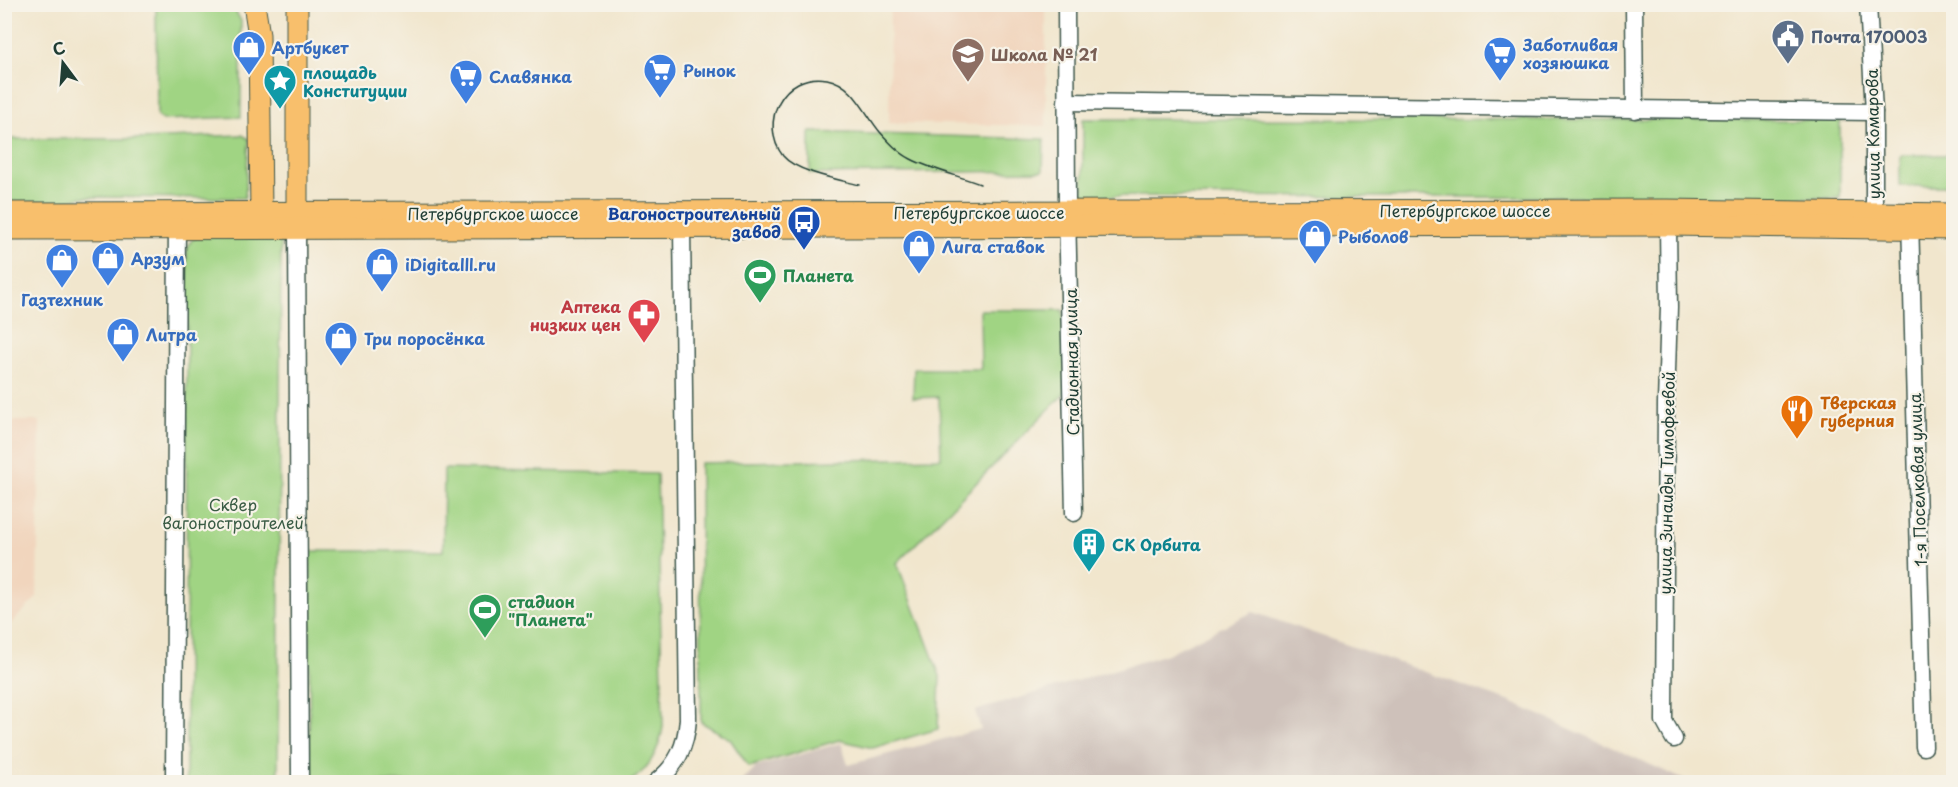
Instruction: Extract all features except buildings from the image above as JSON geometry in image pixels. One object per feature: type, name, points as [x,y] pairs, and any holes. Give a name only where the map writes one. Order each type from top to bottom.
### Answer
[{"type":"main road","points":[[254,4],[259,35],[261,213]]},
{"type":"main road","points":[[288,4],[297,27]]},
{"type":"main road","points":[[290,224],[297,4]]},
{"type":"main road","name":"Петербургское шоссе","points":[[4,213],[290,224],[682,220],[1668,217],[1910,221],[1953,229]]},
{"type":"main road","name":"Петербургское шоссе","points":[[4,229],[177,221],[261,213],[290,224]]},
{"type":"main road","name":"Петербургское шоссе","points":[[1910,221],[1953,213]]},
{"type":"street","name":"Стадионная улица","points":[[1066,4],[1074,513]]},
{"type":"street","points":[[1634,4],[1635,110]]},
{"type":"street","name":"улица Комарова","points":[[1868,4],[1874,112],[1874,220]]},
{"type":"street","points":[[1066,102],[1874,112]]},
{"type":"street","name":"улица Зинаиды Тимофеевой","points":[[1668,217],[1664,722],[1674,739]]},
{"type":"street","points":[[656,783],[679,757],[686,736],[688,714],[682,220]]},
{"type":"street","points":[[174,783],[177,221]]},
{"type":"street","name":"1-я Поселковая улица","points":[[1910,221],[1924,747]]},
{"type":"street","points":[[290,224],[300,783]]},
{"type":"shaded area","name":"Школа № 21","points":[[890,5],[1046,5],[1046,126],[889,123]]},
{"type":"shaded area","points":[[5,421],[40,421],[37,597],[5,630]]},
{"type":"shaded area","points":[[1253,612],[1508,701],[1689,782],[741,782],[756,767],[841,743],[848,765],[981,729],[975,711],[1167,654]]},
{"type":"green space","points":[[156,5],[232,5],[241,21],[241,117],[162,120],[157,115]]},
{"type":"green space","points":[[1083,119],[1840,120],[1840,198],[1083,196]]},
{"type":"green space","points":[[810,132],[1044,139],[1043,171],[810,174]]},
{"type":"green space","points":[[242,135],[249,139],[245,198],[82,197],[62,202],[5,202],[5,139],[141,139]]},
{"type":"green space","points":[[1900,155],[1953,155],[1953,186],[1900,186]]},
{"type":"green space","name":"Сквер вагоностроителей","points":[[200,234],[281,237],[278,782],[186,782],[187,249],[192,240]]},
{"type":"green space","points":[[980,310],[1063,310],[1067,391],[897,563],[940,676],[938,729],[873,748],[839,740],[749,767],[730,739],[701,722],[700,463],[941,458],[939,397],[913,398],[914,369],[981,369]]},
{"type":"green space","name":"стадион \"Планета\"","points":[[444,469],[657,474],[663,727],[652,759],[642,772],[629,782],[309,782],[310,551],[443,551]]},
{"type":"tram line","points":[[860,185],[808,171],[789,162],[783,156],[776,143],[773,129],[774,115],[787,91],[798,83],[811,79],[827,79],[836,82],[858,100],[880,132],[902,154],[927,166],[980,184]]},
{"type":"place","name":"Почта 170003","points":[[1788,65]]},
{"type":"place","name":"Артбукет","points":[[249,76]]},
{"type":"place","name":"Заботливая хозяюшка","points":[[1500,82]]},
{"type":"place","name":"Школа № 21","points":[[968,83]]},
{"type":"place","name":"Рынок","points":[[660,99]]},
{"type":"place","name":"Славянка","points":[[466,105]]},
{"type":"place","name":"площадь Конституции","points":[[280,110]]},
{"type":"place","name":"Вагоностроительный завод","points":[[804,251]]},
{"type":"place","name":"Рыболов","points":[[1315,265]]},
{"type":"place","name":"Лига ставок","points":[[919,275]]},
{"type":"place","name":"Арзум","points":[[108,287]]},
{"type":"place","name":"Газтехник","points":[[62,289]]},
{"type":"place","name":"iDigitalll.ru","points":[[382,293]]},
{"type":"place","name":"Планета","points":[[760,304]]},
{"type":"place","name":"Аптека низких цен","points":[[644,344]]},
{"type":"place","name":"Литра","points":[[123,363]]},
{"type":"place","name":"Три поросёнка","points":[[341,367]]},
{"type":"place","name":"Тверская губерния","points":[[1797,440]]},
{"type":"place","name":"СК Орбита","points":[[1089,573]]},
{"type":"place","name":"стадион \"Планета\"","points":[[485,639]]}]
